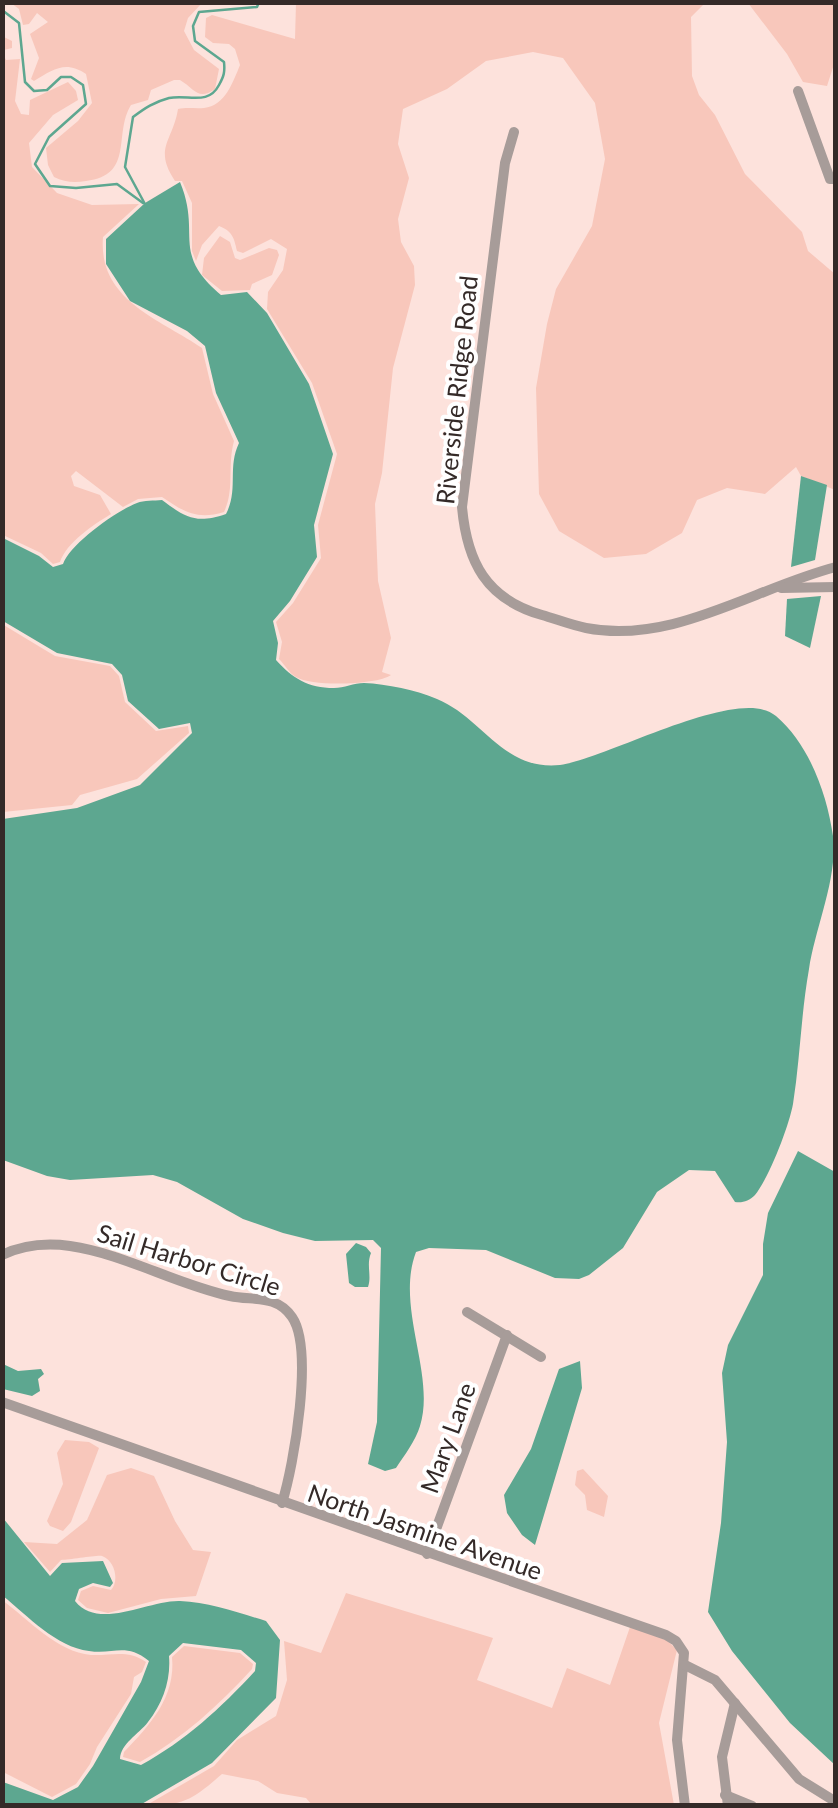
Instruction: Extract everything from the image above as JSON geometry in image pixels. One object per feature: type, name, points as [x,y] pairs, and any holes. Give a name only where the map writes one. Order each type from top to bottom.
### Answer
[{"type":"street","points":[[798,92],[830,179],[836,179]]},
{"type":"street","name":"Riverside Ridge Road","points":[[514,132],[504,163],[462,507],[472,561],[490,585],[517,607],[588,628],[631,630],[672,624],[836,567]]},
{"type":"street","name":"Riverside Ridge Road","points":[[775,587],[836,587]]},
{"type":"street","name":"Sail Harbor Circle","points":[[2,1254],[56,1245],[93,1250],[231,1296],[260,1298],[285,1309],[298,1328],[302,1348],[292,1467],[282,1503]]},
{"type":"street","points":[[467,1312],[541,1357]]},
{"type":"street","name":"Mary Lane","points":[[427,1554],[507,1336]]},
{"type":"street","name":"North Jasmine Avenue","points":[[2,1402],[666,1635],[676,1641],[685,1665],[715,1680],[800,1779],[836,1802]]},
{"type":"street","points":[[685,1665],[677,1740],[686,1806]]},
{"type":"street","points":[[734,1703],[722,1756],[726,1800],[752,1806]]},
{"type":"shaded area","points":[[11,3],[202,3],[188,18],[184,31],[194,50],[219,69],[215,89],[200,94],[174,80],[151,90],[148,100],[131,105],[117,162],[111,171],[86,181],[58,179],[48,165],[46,148],[78,121],[92,103],[86,74],[66,67],[31,79],[39,58],[30,34],[48,22],[37,13],[29,24],[23,25],[19,9]]},
{"type":"shaded area","points":[[296,3],[705,3],[691,17],[692,76],[699,95],[715,115],[745,174],[802,232],[808,251],[835,274],[835,490],[801,476],[796,467],[765,494],[727,488],[697,500],[682,533],[646,554],[604,558],[559,531],[539,494],[536,388],[556,289],[592,226],[605,159],[595,103],[563,58],[533,52],[486,61],[447,89],[403,109],[398,144],[409,178],[398,219],[401,242],[414,266],[415,285],[393,368],[375,504],[378,581],[391,638],[382,672],[391,675],[359,683],[329,683],[292,674],[279,659],[282,642],[276,622],[321,558],[318,525],[337,454],[312,383],[267,309],[268,292],[283,270],[287,249],[271,239],[243,253],[237,251],[232,235],[219,226],[202,245],[196,261],[192,251],[192,203],[182,181],[175,181],[169,170],[165,152],[178,109],[218,103],[240,65],[229,44],[213,43],[205,37],[206,18],[212,15],[295,39]]},
{"type":"shaded area","points":[[748,3],[835,3],[835,61],[827,86],[803,82]]},
{"type":"shaded area","points":[[2,36],[12,41],[12,48],[4,50],[6,60],[20,59],[15,101],[21,114],[29,115],[30,100],[68,82],[76,91],[78,100],[53,115],[29,143],[32,167],[57,193],[92,205],[139,204],[103,237],[110,277],[134,305],[202,348],[213,394],[234,441],[227,503],[224,512],[214,514],[191,513],[162,497],[138,499],[123,507],[76,471],[71,476],[74,486],[100,495],[111,514],[81,535],[60,562],[53,564],[41,553],[3,535]]},
{"type":"shaded area","points":[[180,182],[196,267],[221,295],[247,292],[267,313],[309,384],[333,454],[314,525],[317,557],[273,621],[278,643],[276,660],[301,681],[316,686],[373,684],[429,696],[468,718],[508,752],[540,765],[581,760],[704,716],[733,709],[758,709],[776,716],[788,727],[807,755],[821,787],[833,836],[829,886],[806,986],[793,1104],[778,1151],[755,1195],[735,1202],[715,1171],[689,1170],[657,1192],[623,1248],[579,1279],[555,1278],[486,1250],[429,1248],[416,1252],[410,1295],[424,1406],[413,1442],[396,1468],[385,1471],[368,1464],[377,1422],[381,1248],[373,1240],[315,1241],[283,1233],[243,1219],[177,1182],[153,1175],[70,1180],[3,1160],[3,819],[77,808],[140,785],[192,733],[190,723],[159,729],[128,701],[122,675],[112,664],[57,653],[3,621],[3,538],[53,567],[63,564],[95,529],[140,502],[162,500],[199,519],[226,514],[239,443],[216,393],[205,346],[187,331],[130,301],[106,264],[106,239],[145,203]]},
{"type":"shaded area","points":[[220,236],[230,242],[235,258],[240,260],[269,248],[277,250],[272,275],[252,284],[250,290],[222,291],[202,275],[204,258]]},
{"type":"shaded area","points":[[801,476],[827,485],[815,560],[791,567]]},
{"type":"shaded area","points":[[821,596],[810,648],[785,636],[787,599]]},
{"type":"shaded area","points":[[2,624],[55,656],[110,666],[119,676],[125,702],[156,731],[188,726],[189,733],[137,779],[80,795],[72,805],[3,812]]},
{"type":"shaded area","points":[[798,1151],[835,1172],[835,1765],[790,1723],[732,1651],[708,1612],[721,1523],[727,1442],[722,1373],[728,1345],[763,1275],[768,1213]]},
{"type":"shaded area","points":[[356,1243],[371,1253],[368,1287],[349,1283],[346,1254]]},
{"type":"shaded area","points":[[580,1361],[582,1388],[535,1545],[522,1535],[507,1513],[504,1495],[531,1449],[559,1369]]},
{"type":"shaded area","points":[[3,1364],[18,1371],[41,1369],[44,1374],[38,1379],[40,1391],[32,1396],[3,1389]]},
{"type":"shaded area","points":[[65,1440],[89,1442],[99,1448],[71,1522],[63,1531],[47,1521],[63,1484],[57,1453]]},
{"type":"shaded area","points":[[131,1468],[154,1476],[193,1550],[211,1552],[196,1596],[161,1599],[108,1613],[87,1608],[78,1600],[81,1591],[93,1586],[111,1590],[115,1572],[107,1559],[99,1556],[61,1560],[50,1572],[24,1542],[57,1544],[87,1520],[107,1475]]},
{"type":"shaded area","points":[[583,1469],[608,1496],[604,1517],[587,1510],[585,1495],[575,1485],[577,1471]]},
{"type":"shaded area","points":[[3,1518],[50,1576],[62,1563],[103,1561],[113,1583],[110,1587],[93,1583],[79,1589],[75,1601],[85,1610],[110,1614],[180,1601],[266,1621],[280,1640],[276,1698],[212,1763],[140,1805],[3,1805],[3,1782],[53,1800],[78,1787],[141,1682],[149,1661],[133,1652],[89,1651],[65,1644],[3,1596]],"holes":[[[183,1643],[241,1650],[256,1663],[255,1671],[216,1711],[141,1765],[120,1759],[127,1744],[158,1707],[167,1682],[169,1656]]]},
{"type":"shaded area","points":[[346,1593],[493,1638],[477,1680],[552,1708],[567,1668],[610,1685],[630,1627],[666,1639],[677,1650],[659,1723],[674,1805],[312,1805],[306,1798],[277,1793],[258,1781],[222,1774],[187,1799],[145,1806],[214,1766],[237,1740],[276,1716],[287,1680],[284,1641],[321,1653]]},
{"type":"shaded area","points":[[2,1600],[66,1648],[91,1655],[126,1654],[146,1662],[142,1672],[134,1677],[131,1694],[90,1764],[76,1784],[52,1797],[3,1772]]},
{"type":"shaded area","points":[[184,1646],[240,1653],[253,1664],[252,1669],[171,1743],[140,1762],[123,1757],[159,1709],[170,1685],[172,1657]]},
{"type":"waterway","points":[[146,206],[125,167],[133,117],[164,100],[203,97],[214,91],[223,76],[224,62],[195,41],[193,26],[199,12],[257,7],[259,2]]},
{"type":"waterway","points":[[2,10],[19,23],[25,82],[34,91],[47,90],[61,77],[71,77],[83,85],[86,104],[49,137],[35,164],[50,186],[117,184],[143,203]]}]
